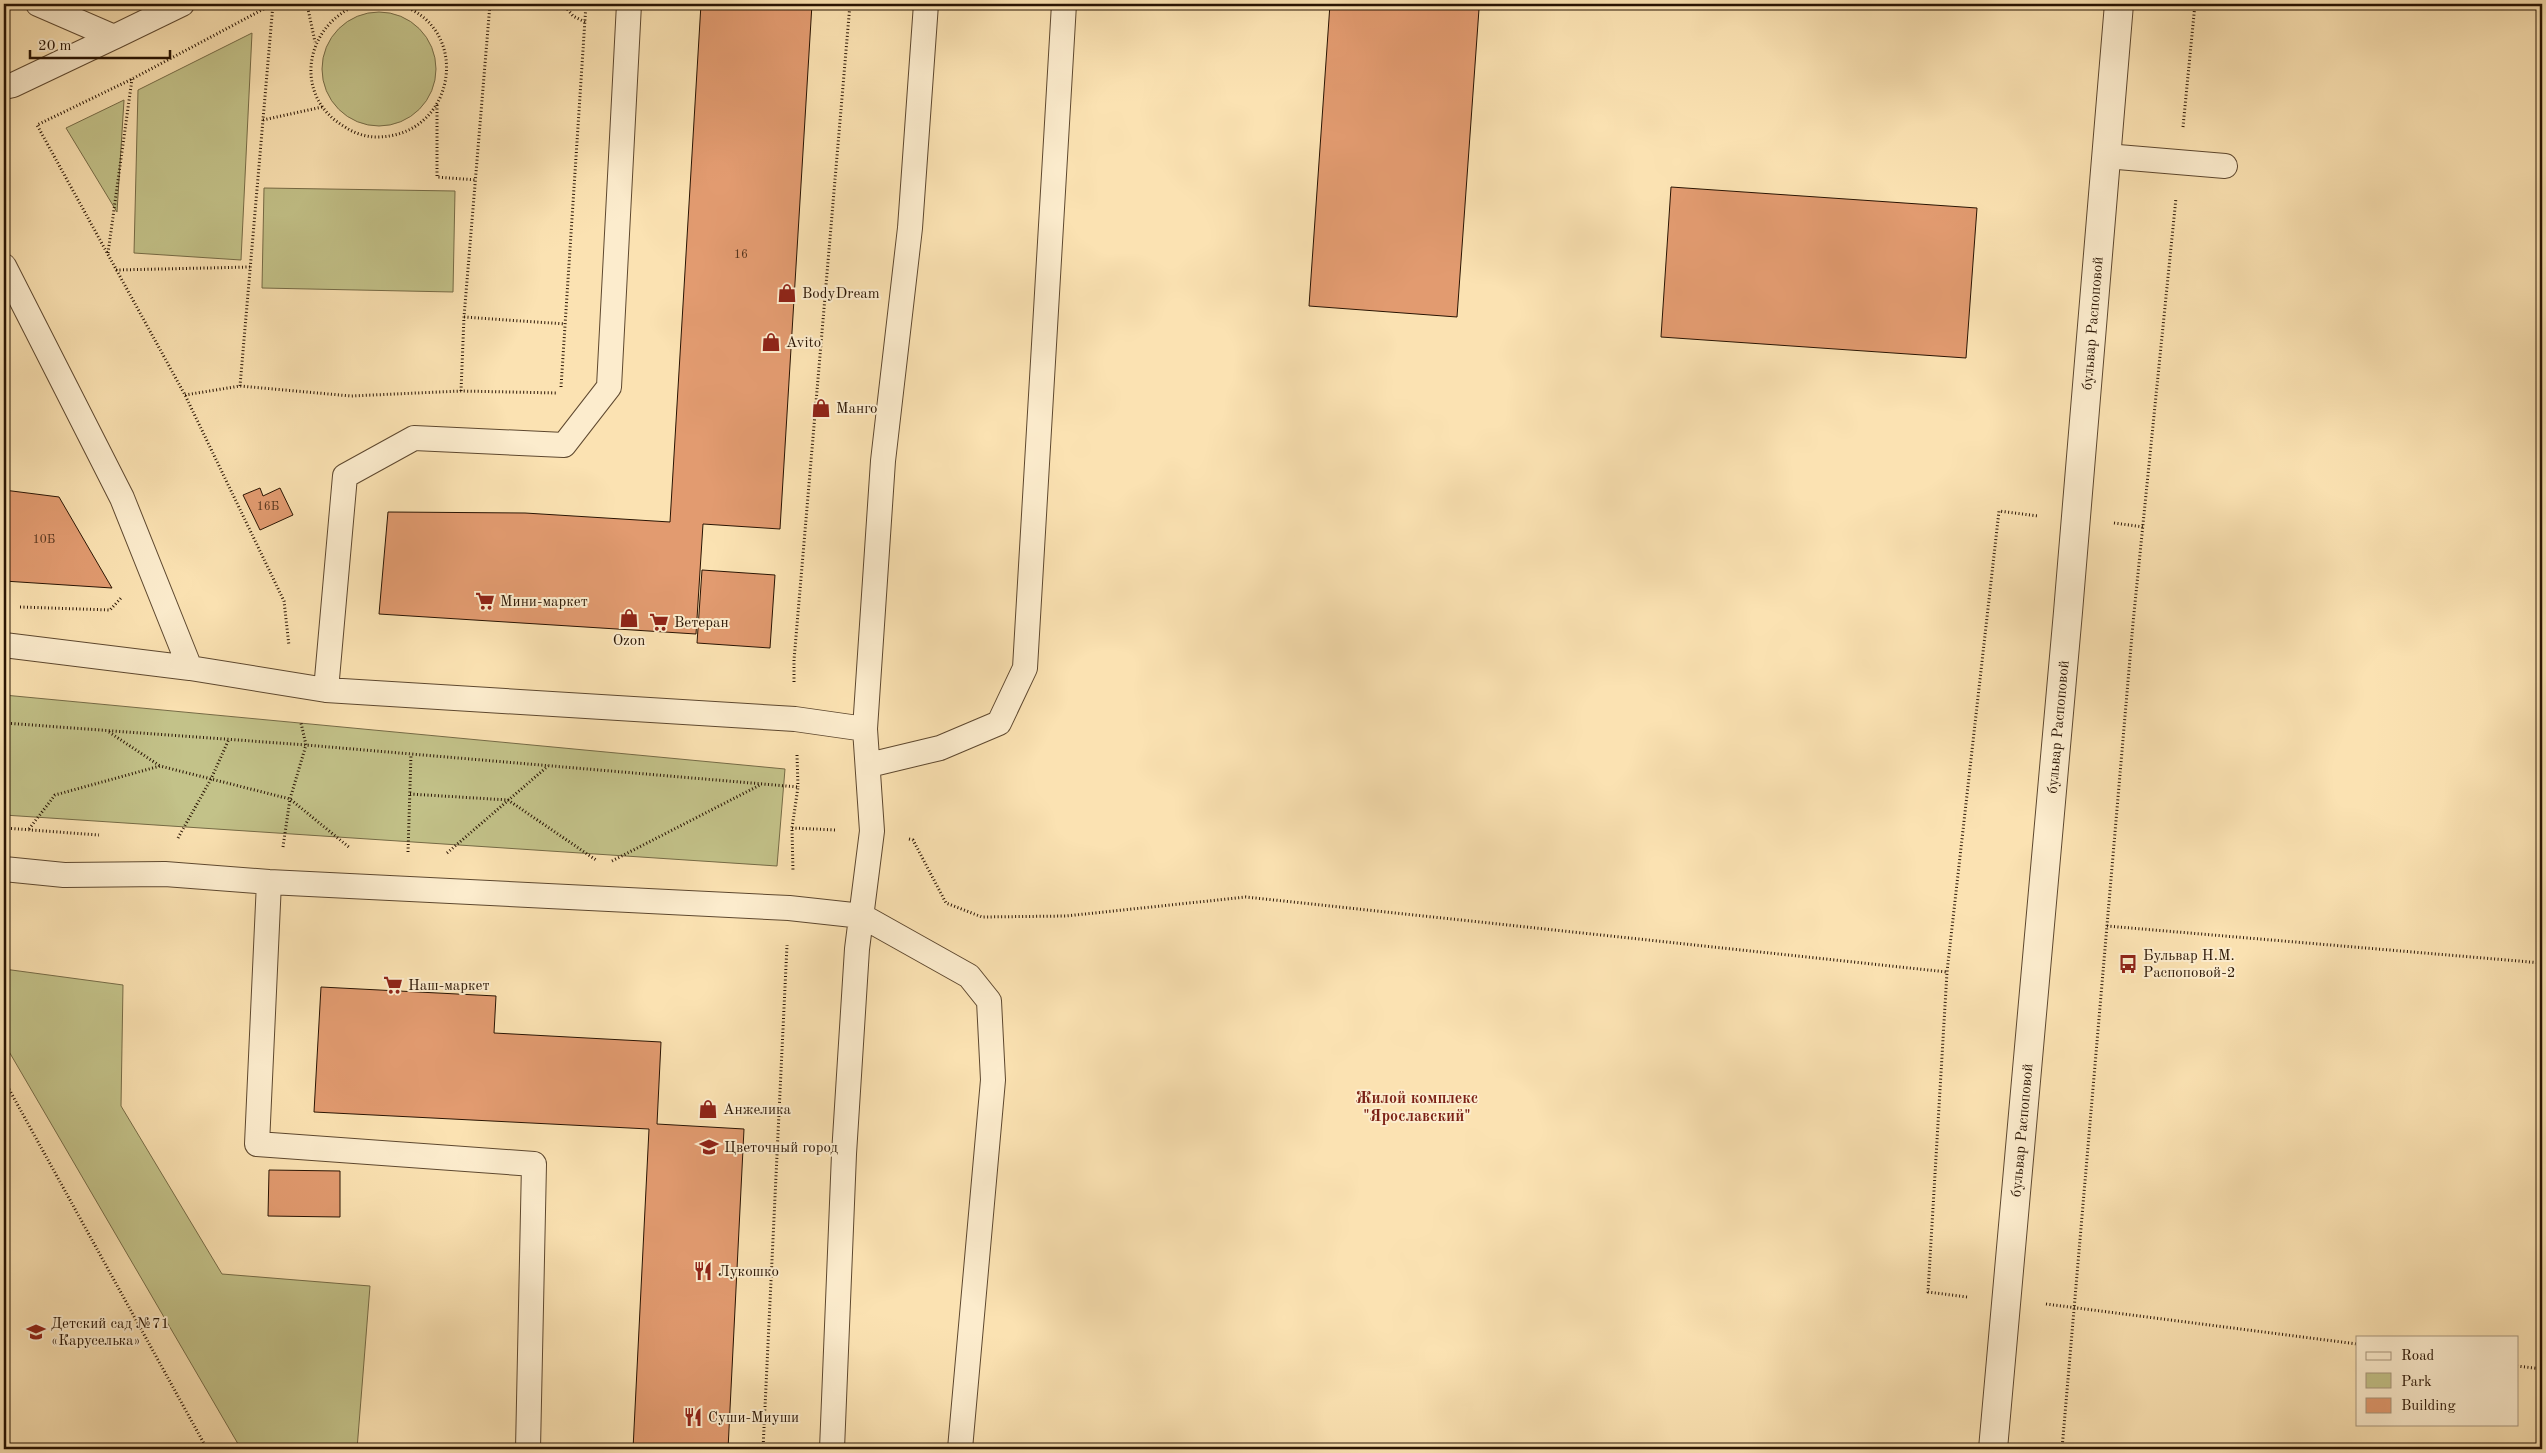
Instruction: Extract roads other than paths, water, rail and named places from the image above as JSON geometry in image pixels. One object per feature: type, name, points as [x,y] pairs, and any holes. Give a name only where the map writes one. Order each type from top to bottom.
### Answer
[{"type":"street","name":"бульвар Распоповой","points":[[1993,1449],[2069,603],[2119,4]]},
{"type":"lane","points":[[38,4],[114,37]]},
{"type":"lane","points":[[4,87],[13,85],[182,4]]},
{"type":"lane","points":[[326,690],[345,476],[414,438],[564,445],[609,387],[629,4]]},
{"type":"lane","points":[[832,1449],[844,1154],[857,949],[872,831],[869,764],[865,729],[884,461],[910,228],[926,4]]},
{"type":"lane","points":[[869,764],[940,748],[999,723],[1025,668],[1064,4]]},
{"type":"lane","points":[[2106,156],[2224,166]]},
{"type":"lane","points":[[7,284],[122,498],[190,668]]},
{"type":"lane","points":[[4,645],[190,668],[326,690],[795,719],[865,729]]},
{"type":"lane","points":[[4,869],[64,876],[165,874],[269,882],[790,908],[862,916],[969,976],[989,1001],[993,1080],[960,1449]]},
{"type":"lane","points":[[269,882],[257,1144],[534,1164],[528,1449]]},
{"type":"place","name":"BodyDream","points":[[787,293]]},
{"type":"place","name":"Avito","points":[[771,342]]},
{"type":"place","name":"Манго","points":[[821,408]]},
{"type":"place","name":"Мини-маркет","points":[[485,601]]},
{"type":"place","name":"Ozon","points":[[629,618]]},
{"type":"place","name":"Ветеран","points":[[659,622]]},
{"type":"place","name":"Бульвар Н.М. Распоповой-2","points":[[2128,964]]},
{"type":"place","name":"Наш-маркет","points":[[393,985]]},
{"type":"place","name":"Анжелика","points":[[708,1109]]},
{"type":"place","name":"Цветочный город","points":[[709,1147]]},
{"type":"place","name":"Лукошко","points":[[703,1271]]},
{"type":"place","name":"Детский сад №71 «Каруселька»","points":[[36,1332]]},
{"type":"place","name":"Суши-Миуши","points":[[693,1417]]},
{"type":"district","name":"Жилой комплекс \"Ярославский\"","points":[[1417,1106]]}]
